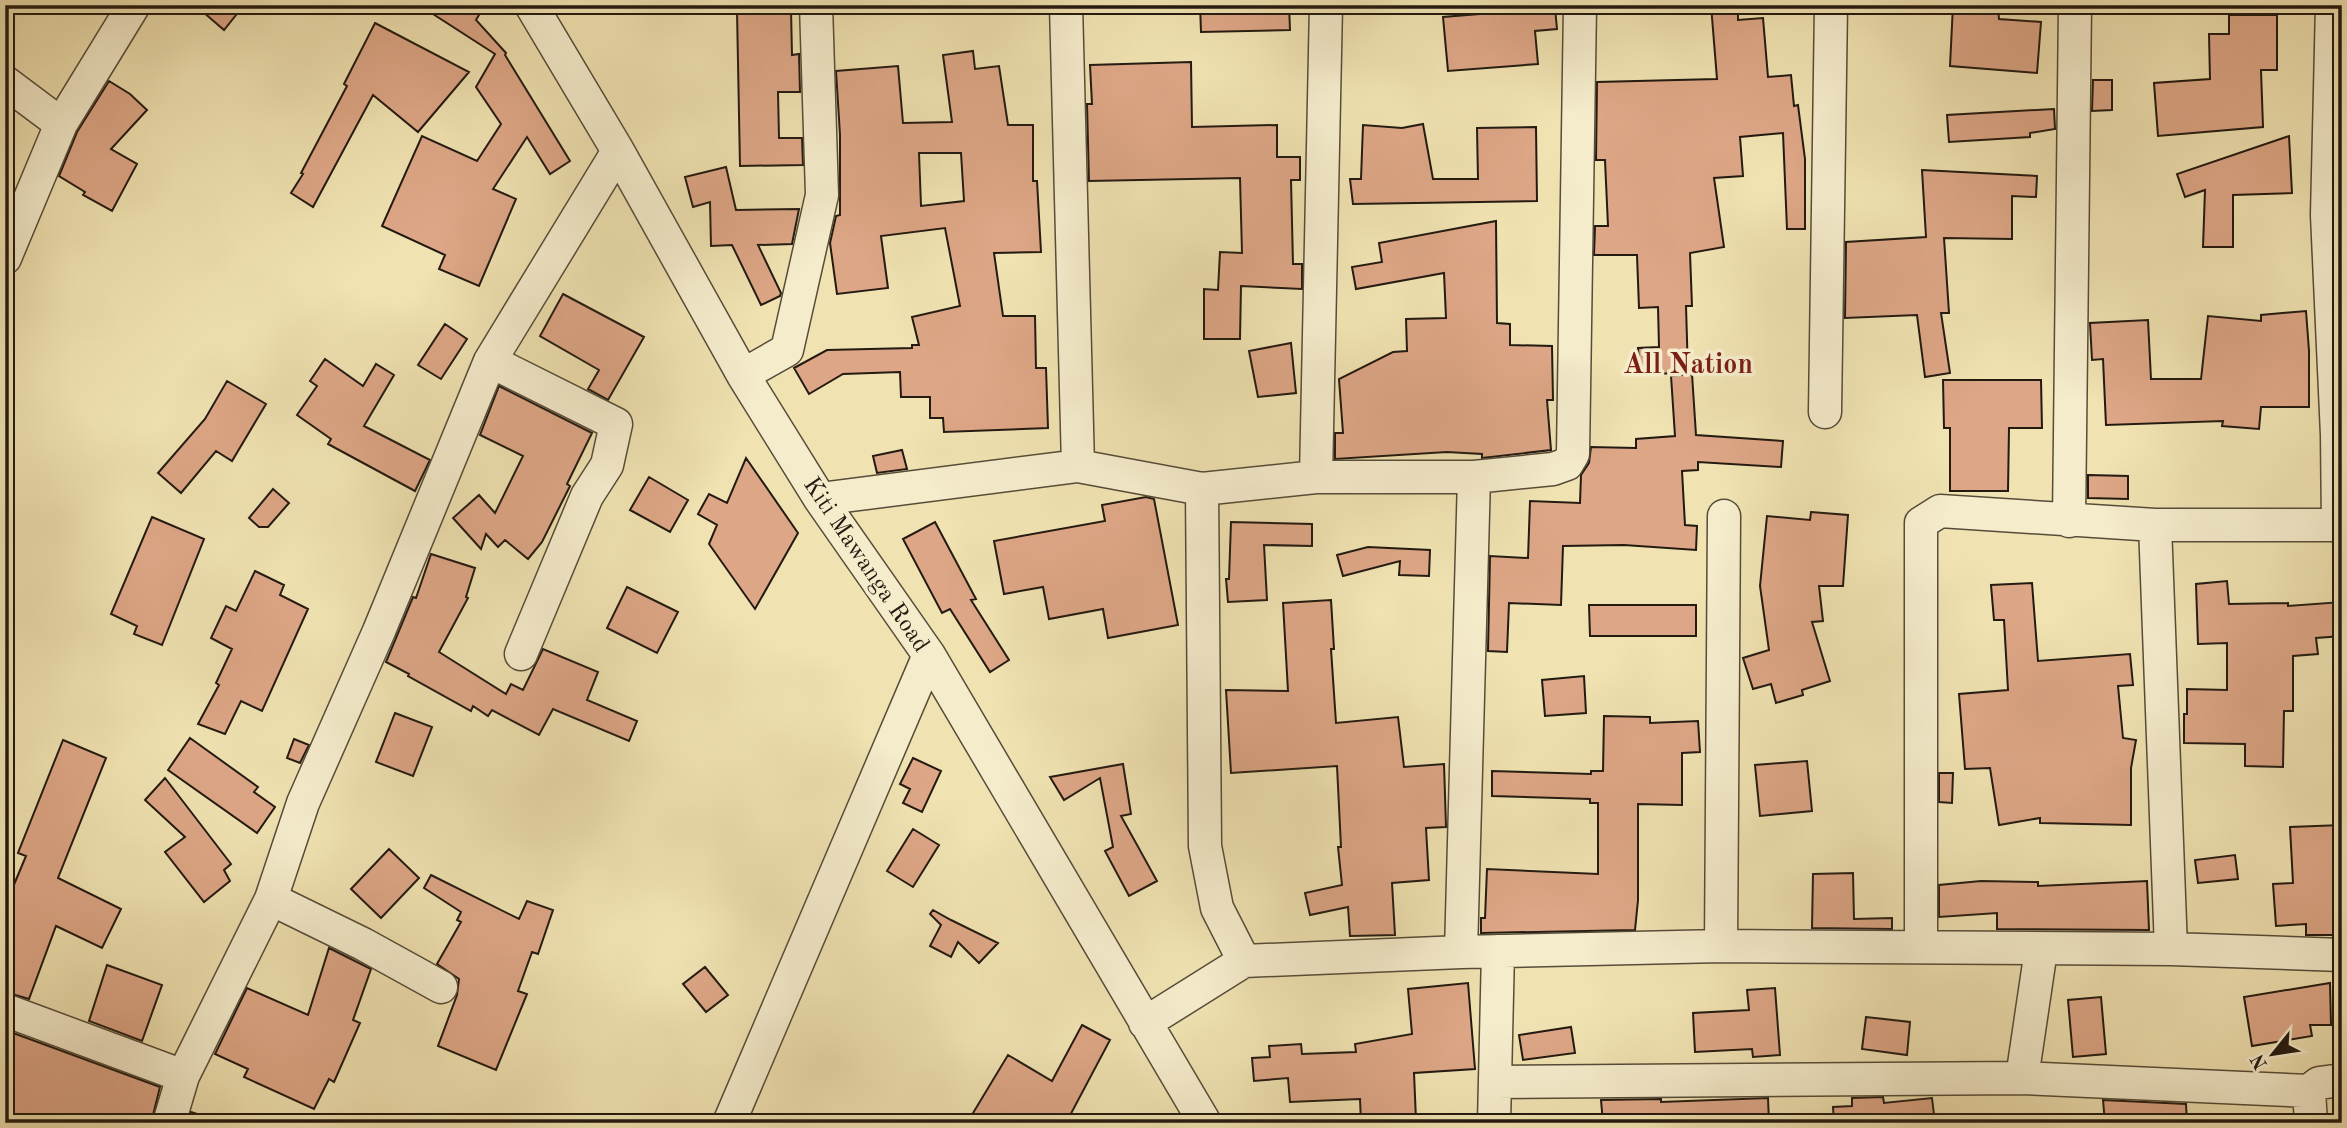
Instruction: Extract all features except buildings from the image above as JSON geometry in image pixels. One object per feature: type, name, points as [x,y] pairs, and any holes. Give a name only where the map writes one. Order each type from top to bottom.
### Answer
[{"type":"street","points":[[5,258],[61,124],[134,5]]},
{"type":"street","name":"Kiti Mawanga Road","points":[[531,5],[618,151],[743,375],[820,499],[929,655],[1205,1123]]},
{"type":"street","points":[[743,375],[787,350],[821,195],[816,5]]},
{"type":"street","points":[[1066,5],[1078,466]]},
{"type":"street","points":[[1316,477],[1326,5]]},
{"type":"street","points":[[820,499],[1078,466],[1202,489],[1316,477],[1474,477],[1553,469],[1567,464],[1573,454],[1580,5]]},
{"type":"street","points":[[1825,412],[1831,5]]},
{"type":"street","points":[[2068,521],[2075,5]]},
{"type":"street","points":[[1921,947],[1921,523],[1940,511],[2155,525],[2340,526],[2327,215],[2332,5]]},
{"type":"street","points":[[5,82],[61,124]]},
{"type":"street","points":[[169,1123],[183,1076],[271,899],[303,803],[379,631],[490,361],[618,151]]},
{"type":"street","points":[[490,361],[616,424],[607,465],[587,496],[522,654]]},
{"type":"street","points":[[1461,952],[1474,477]]},
{"type":"street","points":[[1202,489],[1205,846],[1217,908],[1244,961]]},
{"type":"street","points":[[1721,946],[1724,516]]},
{"type":"street","points":[[2155,525],[2171,949]]},
{"type":"street","points":[[729,1123],[929,655]]},
{"type":"street","points":[[271,899],[363,944],[440,987]]},
{"type":"street","points":[[1145,1023],[1244,961],[1461,952],[1721,946],[2171,949],[2342,954]]},
{"type":"street","points":[[2022,1077],[2041,950]]},
{"type":"street","points":[[1494,1123],[1498,951]]},
{"type":"street","points":[[5,1010],[183,1076]]},
{"type":"street","points":[[1496,1082],[2022,1077],[2309,1091],[2319,1083],[2342,1080]]},
{"type":"street","points":[[2309,1091],[2311,1123]]},
{"type":"district","name":"All Nation","points":[[1688,363]]}]
